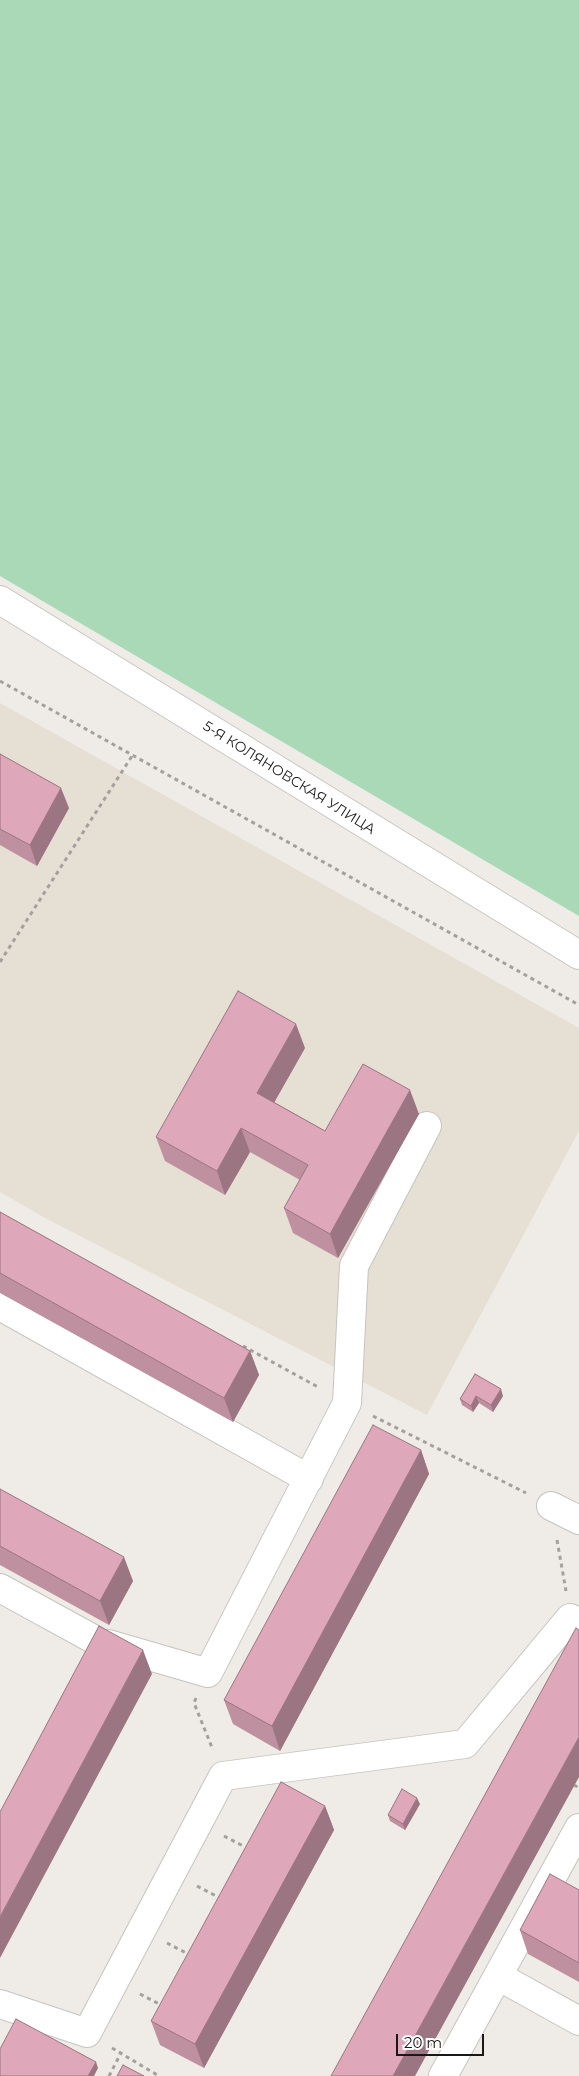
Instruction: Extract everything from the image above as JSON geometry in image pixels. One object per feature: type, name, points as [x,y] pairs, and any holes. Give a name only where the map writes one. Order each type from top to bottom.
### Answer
[{"type":"street","name":"5-Я КОЛЯНОВСКАЯ УЛИЦА","points":[[0,600],[579,955]]},
{"type":"street","points":[[0,1588],[95,1640],[208,1673],[310,1479],[347,1403],[354,1266],[426,1126]]},
{"type":"street","points":[[0,1306],[310,1479]]},
{"type":"street","points":[[551,1506],[579,1520]]},
{"type":"street","points":[[0,2004],[87,2033],[223,1776],[465,1744],[575,1620]]},
{"type":"street","points":[[82,1665],[95,1640]]},
{"type":"street","points":[[443,2076],[579,1828]]},
{"type":"street","points":[[498,1976],[579,2021]]},
{"type":"path","points":[[0,681],[579,1005]]},
{"type":"path","points":[[0,962],[132,756]]},
{"type":"path","points":[[234,1342],[347,1403],[551,1506],[575,1620]]},
{"type":"path","points":[[208,1673],[194,1703],[223,1776]]},
{"type":"path","points":[[574,1785],[579,1788]]},
{"type":"path","points":[[199,1823],[254,1852]]},
{"type":"path","points":[[172,1873],[227,1902]]},
{"type":"path","points":[[142,1929],[196,1959]]},
{"type":"path","points":[[115,1981],[168,2009]]},
{"type":"path","points":[[87,2033],[159,2076]]},
{"type":"path","points":[[109,2076],[121,2053]]},
{"type":"shaded area","points":[[0,703],[579,1028],[579,1131],[427,1415],[45,1218],[0,1192]]},
{"type":"green space","points":[[0,0],[579,0],[579,916],[0,576]]},
{"type":"building","points":[[0,754],[61,788],[30,845],[0,829]]},
{"type":"building","points":[[238,991],[296,1024],[257,1093],[325,1131],[363,1064],[410,1090],[330,1234],[284,1208],[308,1165],[241,1128],[217,1171],[156,1137]]},
{"type":"building","points":[[0,1212],[250,1351],[224,1398],[0,1273]]},
{"type":"building","points":[[475,1374],[501,1389],[491,1405],[476,1396],[471,1406],[460,1399]]},
{"type":"building","points":[[373,1425],[421,1450],[272,1726],[224,1700]]},
{"type":"building","points":[[0,1489],[124,1557],[100,1601],[0,1546]]},
{"type":"building","points":[[99,1626],[143,1650],[0,1917],[0,1812]]},
{"type":"building","points":[[576,1628],[579,1630],[579,1737],[393,2076],[331,2076]]},
{"type":"building","points":[[281,1782],[325,1806],[195,2044],[151,2021]]},
{"type":"building","points":[[402,1789],[417,1798],[403,1824],[388,1815]]},
{"type":"building","points":[[550,1874],[579,1890],[579,1963],[520,1930]]},
{"type":"building","points":[[16,2019],[96,2062],[88,2076],[0,2076],[0,2049]]},
{"type":"building","points":[[123,2065],[144,2076],[117,2076]]}]
